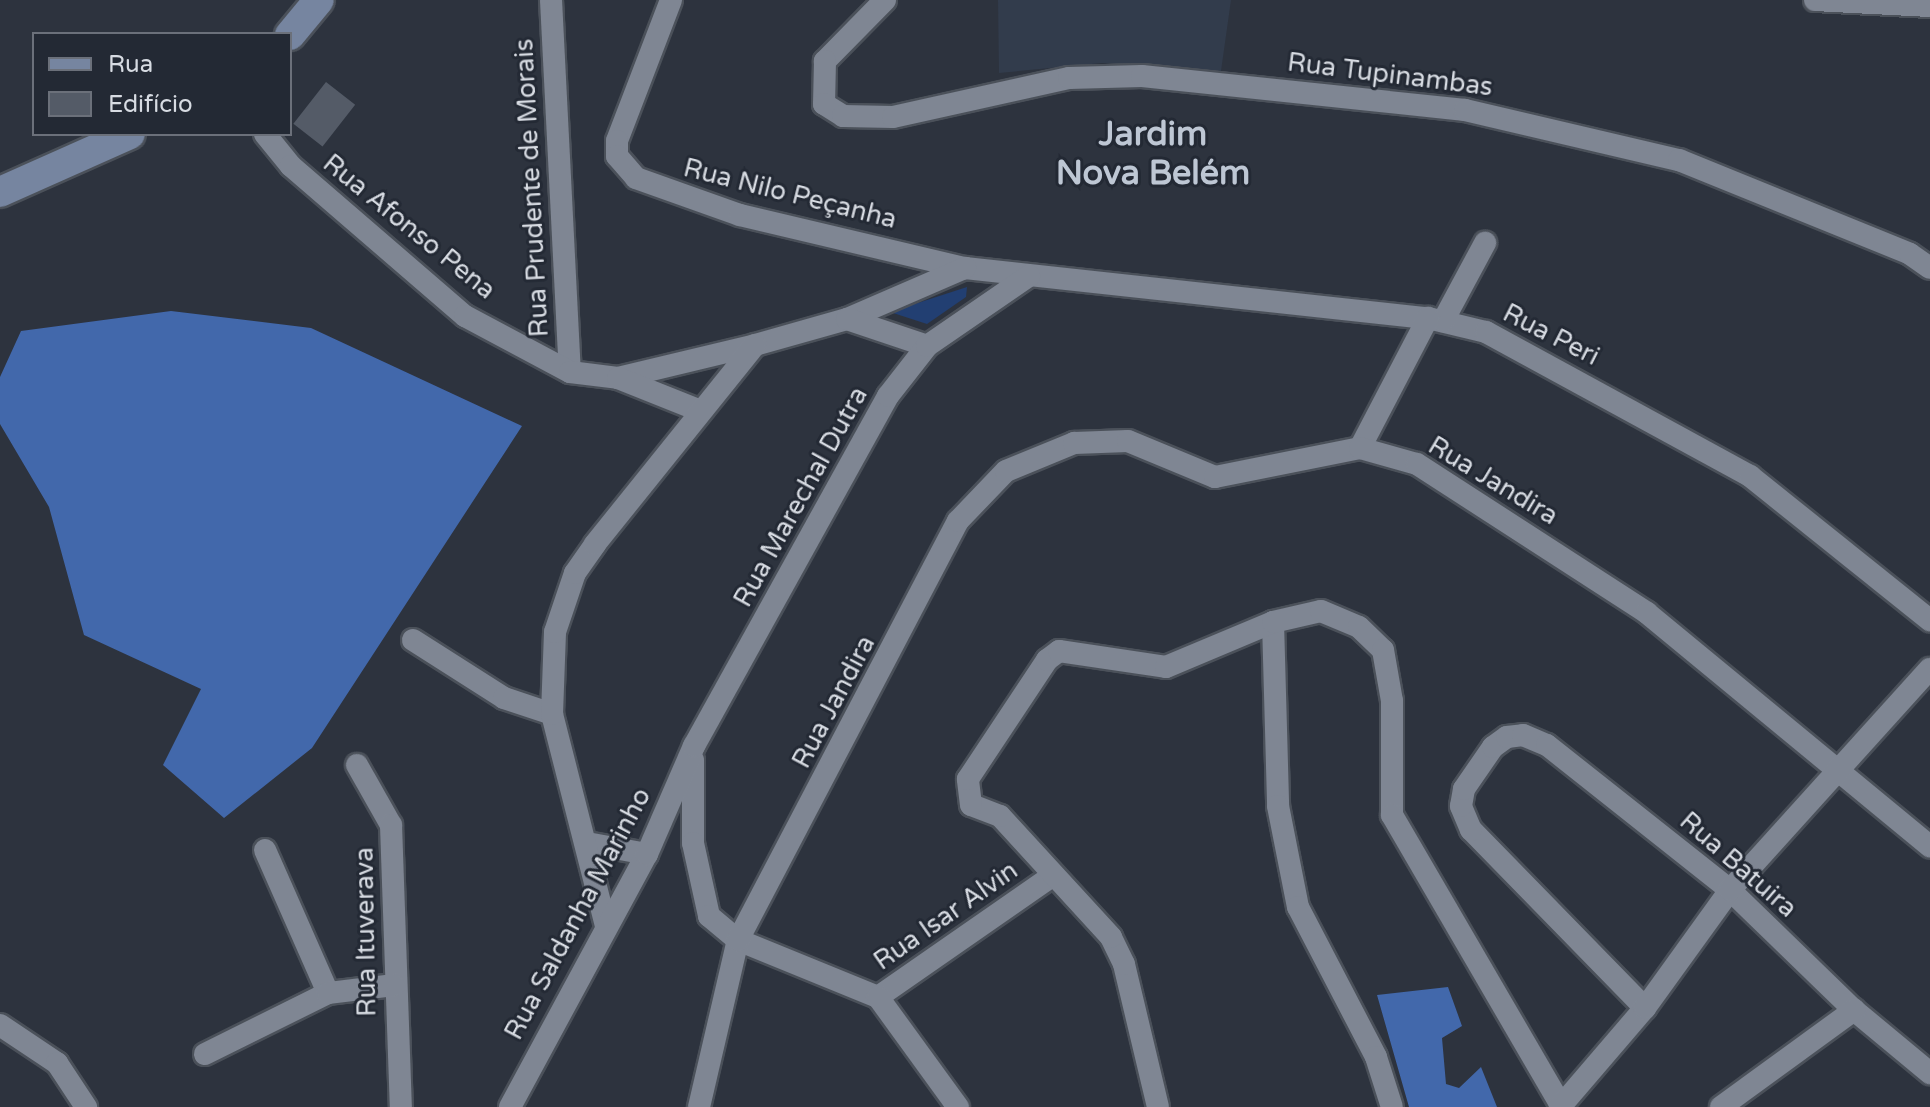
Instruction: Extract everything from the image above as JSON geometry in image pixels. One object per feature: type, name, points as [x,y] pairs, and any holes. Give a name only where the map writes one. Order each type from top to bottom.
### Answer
[{"type":"main road","points":[[292,33],[319,0]]},
{"type":"main road","points":[[0,192],[126,136]]},
{"type":"street","name":"Rua Prudente de Morais","points":[[551,0],[570,372]]},
{"type":"street","name":"Rua Nilo Peçanha","points":[[671,0],[621,121],[617,156],[625,169],[715,208],[965,268],[1029,276]]},
{"type":"street","name":"Rua Tupinambas","points":[[885,0],[825,61],[824,104],[853,118],[893,117],[1069,78],[1142,76],[1465,110],[1679,160],[1910,254],[1930,268]]},
{"type":"street","points":[[1815,0],[1930,6]]},
{"type":"street","name":"Rua Afonso Pena","points":[[267,136],[302,176],[465,316],[570,372]]},
{"type":"street","points":[[1360,448],[1485,243]]},
{"type":"street","points":[[618,378],[847,319],[965,268]]},
{"type":"street","name":"Rua Peri","points":[[1029,276],[1436,320],[1526,349],[1750,476],[1930,620]]},
{"type":"street","name":"Rua Marechal Dutra","points":[[694,746],[866,433],[927,346],[1029,276]]},
{"type":"street","points":[[847,319],[927,346]]},
{"type":"street","points":[[606,926],[552,714],[555,632],[575,573],[755,345]]},
{"type":"street","points":[[570,372],[618,378],[701,411]]},
{"type":"street","name":"Rua Jandira","points":[[699,1107],[738,940],[958,521],[1006,471],[1074,443],[1103,439],[1128,441],[1215,477],[1360,448],[1417,464],[1458,486],[1647,613],[1930,846]]},
{"type":"street","points":[[1158,1107],[1124,964],[1094,915],[1052,876],[1000,816],[971,805],[967,791],[974,768],[1047,660],[1059,651],[1070,648],[1145,669],[1166,667],[1273,622],[1321,611],[1359,627],[1383,650],[1392,701],[1392,815],[1561,1106],[1645,1008],[1730,890],[1842,773],[1930,669]]},
{"type":"street","points":[[1273,622],[1278,806],[1298,907],[1376,1057],[1392,1107]]},
{"type":"street","points":[[413,640],[504,698],[552,714]]},
{"type":"street","name":"Rua Batuira","points":[[1645,1008],[1471,830],[1461,806],[1464,789],[1493,747],[1523,735],[1547,745],[1730,890],[1854,1010],[1930,1073]]},
{"type":"street","name":"Rua Saldanha Marinho","points":[[510,1107],[647,854],[694,746]]},
{"type":"street","name":"Rua Isar Alvin","points":[[694,746],[693,843],[699,887],[709,916],[738,940],[878,997],[1052,876]]},
{"type":"street","name":"Rua Ituverava","points":[[357,765],[391,825],[394,985],[401,1107]]},
{"type":"street","points":[[587,843],[647,854]]},
{"type":"street","points":[[265,850],[328,993]]},
{"type":"street","points":[[205,1054],[328,993],[394,985]]},
{"type":"street","points":[[878,997],[958,1107]]},
{"type":"street","points":[[1721,1107],[1854,1010]]},
{"type":"street","points":[[0,1025],[57,1063],[86,1107]]},
{"type":"shaded area","points":[[998,0],[1231,0],[1221,71],[1102,63],[999,73]]},
{"type":"shaded area","points":[[967,287],[966,297],[927,324],[890,312]]},
{"type":"shaded area","points":[[171,311],[311,328],[522,426],[312,748],[224,818],[163,765],[201,689],[84,635],[49,507],[0,424],[0,377],[21,331]]},
{"type":"shaded area","points":[[1448,987],[1462,1026],[1442,1038],[1446,1084],[1459,1088],[1481,1067],[1497,1107],[1409,1107],[1377,995]]},
{"type":"building","points":[[326,82],[355,105],[323,147],[293,124]]},
{"type":"district","name":"Jardim Nova Belém","points":[[1153,154]]}]
